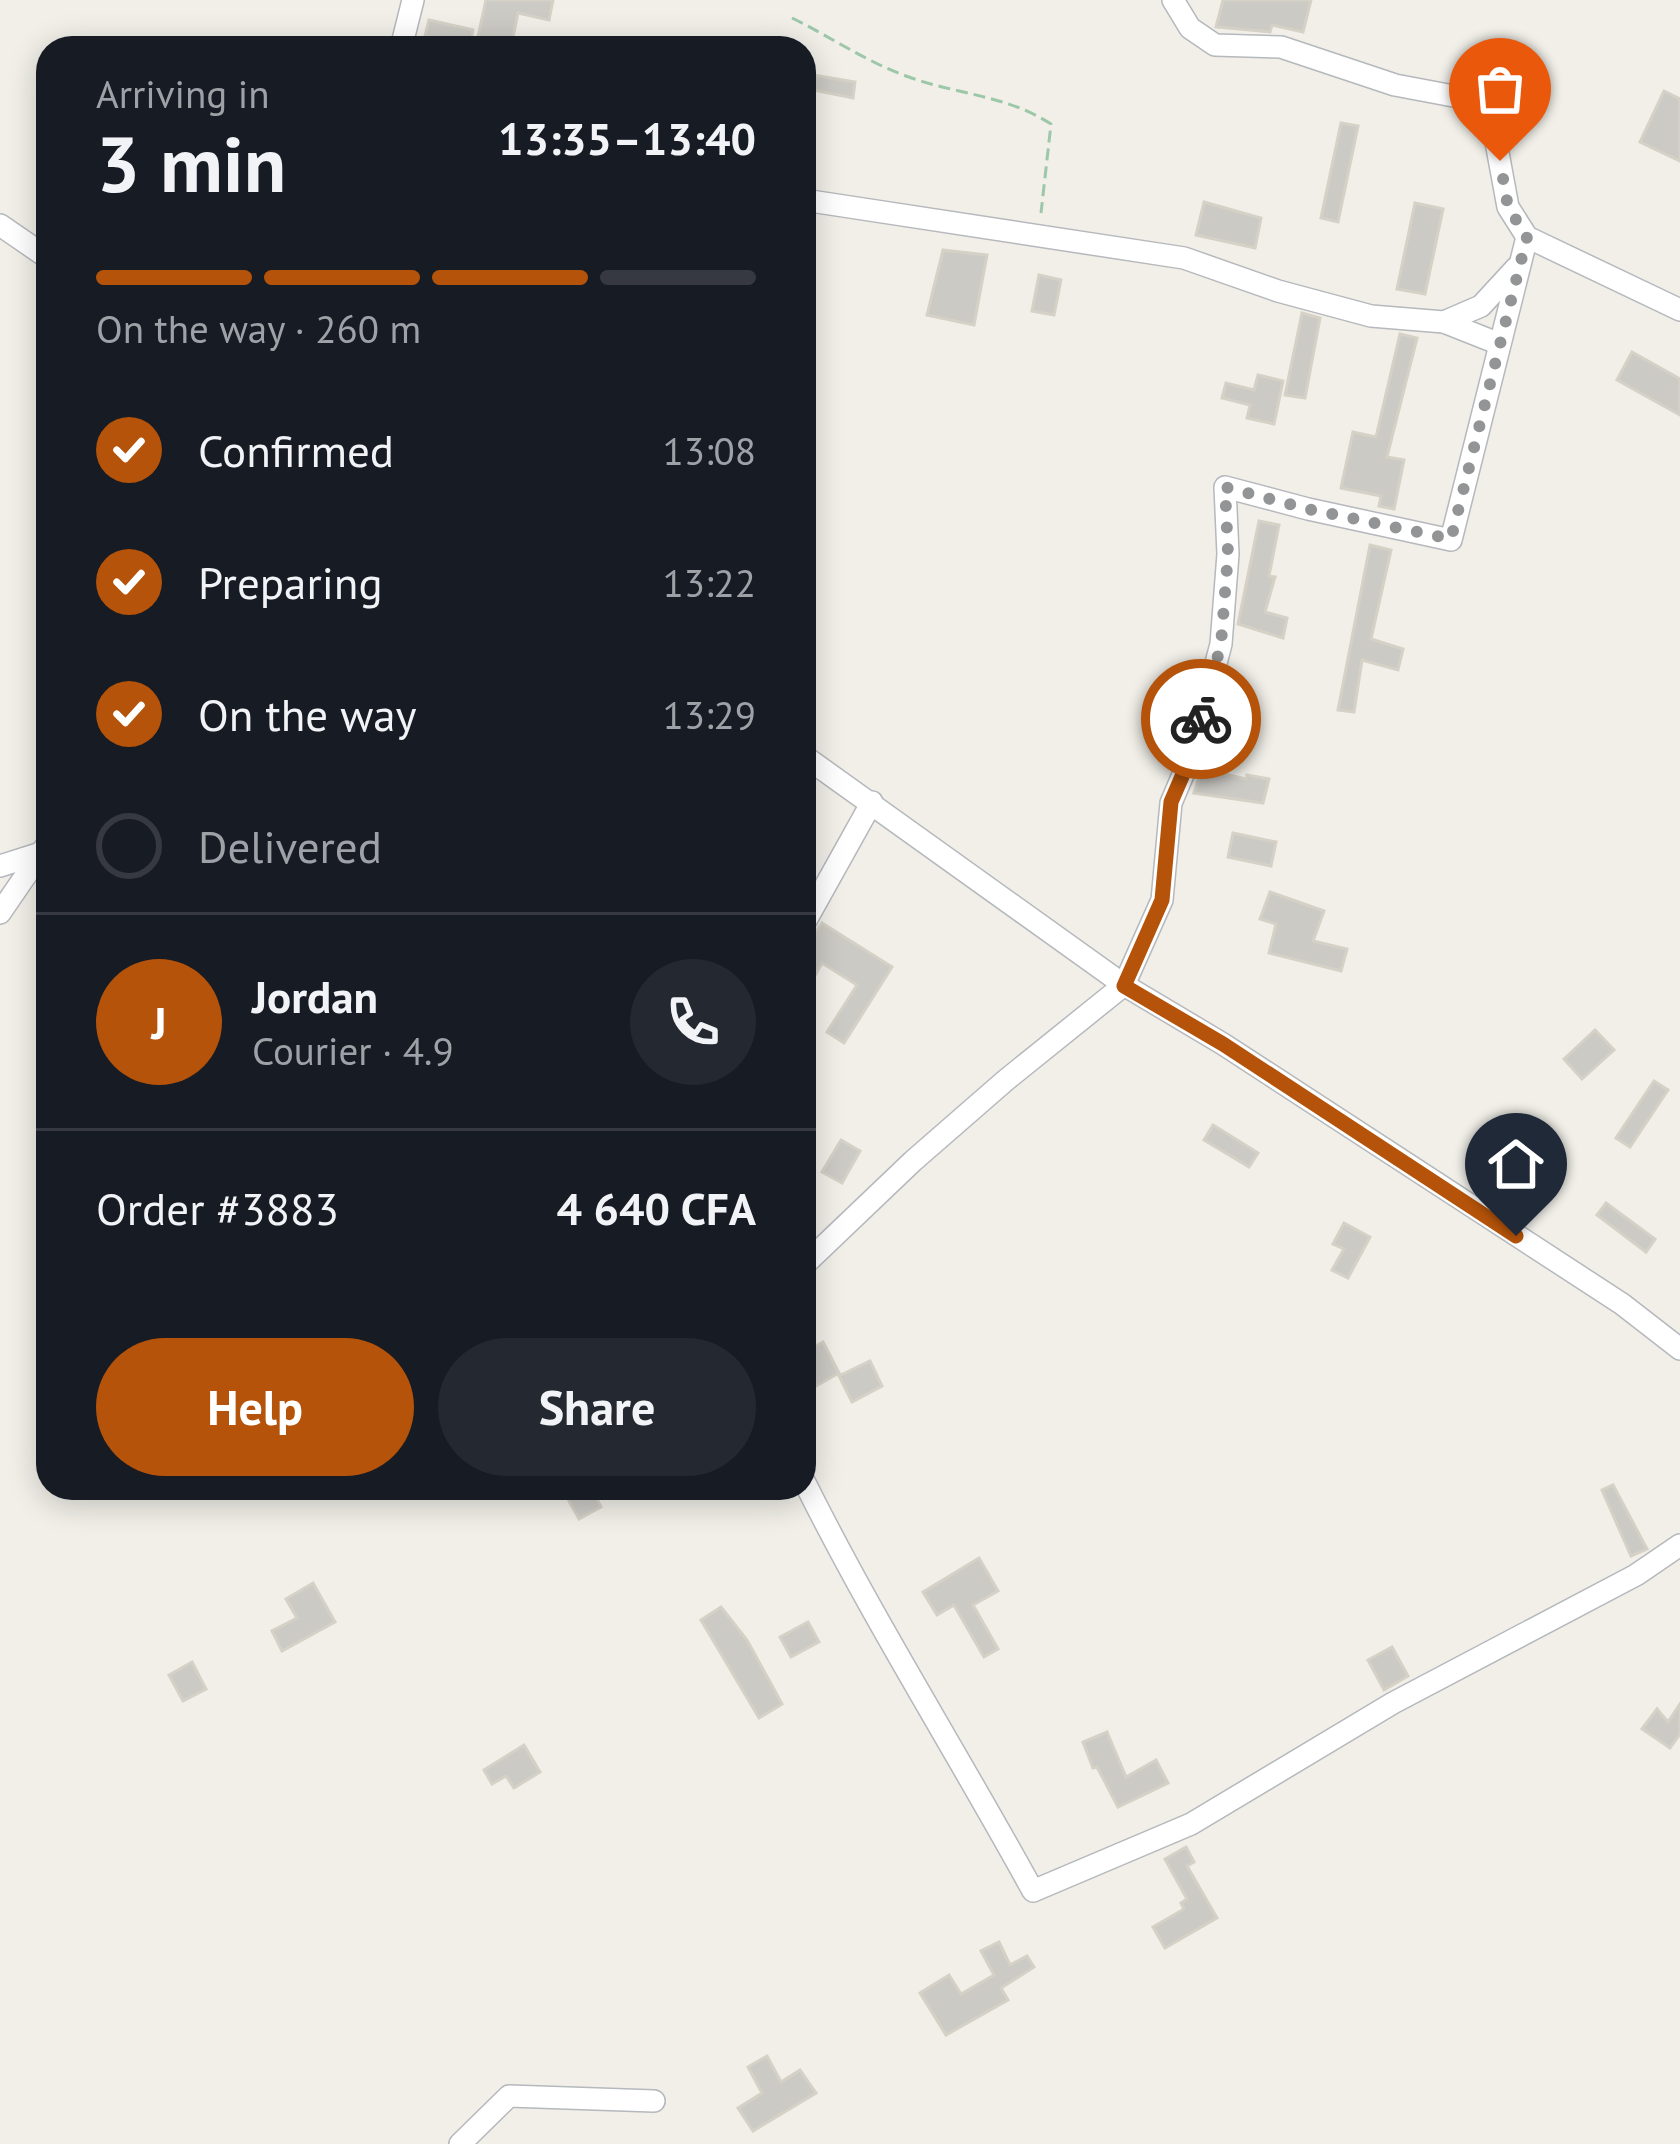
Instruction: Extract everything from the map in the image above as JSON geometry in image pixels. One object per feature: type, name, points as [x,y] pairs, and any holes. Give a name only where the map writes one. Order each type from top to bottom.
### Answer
[{"type":"street","points":[[403,36],[413,0]]},
{"type":"street","points":[[1173,0],[1190,28],[1215,45],[1282,47],[1396,85],[1464,98],[1491,115],[1508,207],[1527,237],[1680,310]]},
{"type":"street","points":[[816,202],[1184,258],[1278,291],[1371,316],[1444,322],[1497,343]]},
{"type":"street","points":[[0,226],[36,250]]},
{"type":"street","points":[[816,1254],[1006,1080],[1124,986],[1162,900],[1171,802],[1193,751],[1221,644],[1228,554],[1225,487],[1451,539],[1527,237]]},
{"type":"street","points":[[1444,322],[1481,306],[1521,263]]},
{"type":"street","points":[[816,764],[1124,986],[1223,1044],[1622,1304],[1680,1349]]},
{"type":"street","points":[[816,902],[872,802]]},
{"type":"street","points":[[0,866],[36,852]]},
{"type":"street","points":[[0,913],[36,861]]},
{"type":"street","points":[[814,1500],[879,1625],[952,1742],[1033,1891],[1191,1824],[1393,1703],[1636,1575],[1680,1545]]},
{"type":"street","points":[[460,2144],[509,2096],[654,2101]]},
{"type":"path","points":[[792,17],[890,69],[1022,106],[1052,124],[1039,233]]},
{"type":"building","points":[[486,0],[553,0],[549,20],[518,13],[513,36],[478,36]]},
{"type":"building","points":[[1223,0],[1311,0],[1303,32],[1272,25],[1270,32],[1216,27]]},
{"type":"building","points":[[429,20],[473,30],[472,36],[425,36]]},
{"type":"building","points":[[816,76],[855,82],[853,98],[816,90]]},
{"type":"building","points":[[1664,91],[1680,99],[1680,161],[1640,142]]},
{"type":"building","points":[[1341,123],[1358,126],[1338,222],[1321,218]]},
{"type":"building","points":[[1204,202],[1261,218],[1255,248],[1196,235]]},
{"type":"building","points":[[1415,203],[1443,209],[1425,294],[1397,289]]},
{"type":"building","points":[[943,250],[987,255],[974,325],[927,315]]},
{"type":"building","points":[[1039,275],[1061,280],[1054,315],[1032,311]]},
{"type":"building","points":[[1302,313],[1320,318],[1305,398],[1285,395]]},
{"type":"building","points":[[1400,334],[1417,338],[1387,457],[1404,460],[1394,509],[1379,506],[1381,496],[1341,488],[1353,432],[1376,437]]},
{"type":"building","points":[[1632,352],[1680,379],[1680,415],[1617,380]]},
{"type":"building","points":[[1258,375],[1283,381],[1274,424],[1247,418],[1250,405],[1222,398],[1226,383],[1254,390]]},
{"type":"building","points":[[1259,521],[1279,525],[1269,576],[1275,577],[1265,612],[1287,618],[1283,638],[1238,624]]},
{"type":"building","points":[[1370,545],[1391,550],[1371,639],[1403,649],[1398,670],[1362,660],[1354,712],[1338,710]]},
{"type":"building","points":[[1202,769],[1269,779],[1263,803],[1194,793]]},
{"type":"building","points":[[1233,833],[1276,842],[1271,866],[1228,857]]},
{"type":"building","points":[[1270,892],[1324,911],[1313,941],[1347,949],[1341,971],[1269,953],[1276,924],[1260,919]]},
{"type":"building","points":[[822,923],[892,967],[844,1043],[827,1032],[857,985],[822,963],[816,974],[816,932]]},
{"type":"building","points":[[1595,1030],[1614,1050],[1582,1079],[1564,1059]]},
{"type":"building","points":[[1654,1081],[1668,1090],[1630,1147],[1616,1138]]},
{"type":"building","points":[[1213,1125],[1258,1153],[1249,1167],[1204,1140]]},
{"type":"building","points":[[841,1140],[860,1151],[842,1183],[822,1172]]},
{"type":"building","points":[[1606,1203],[1655,1239],[1646,1252],[1597,1215]]},
{"type":"building","points":[[1344,1223],[1370,1237],[1348,1278],[1332,1270],[1344,1249],[1333,1244]]},
{"type":"building","points":[[823,1342],[839,1373],[816,1386],[816,1346]]},
{"type":"building","points":[[870,1361],[882,1386],[852,1402],[839,1376]]},
{"type":"building","points":[[1613,1485],[1647,1549],[1631,1556],[1602,1490]]},
{"type":"building","points":[[569,1500],[597,1500],[601,1507],[579,1519]]},
{"type":"building","points":[[979,1558],[998,1591],[973,1605],[998,1649],[984,1657],[954,1605],[937,1615],[923,1592]]},
{"type":"building","points":[[313,1583],[335,1622],[282,1651],[272,1631],[297,1618],[286,1599]]},
{"type":"building","points":[[721,1607],[747,1640],[782,1704],[759,1718],[701,1620]]},
{"type":"building","points":[[808,1622],[819,1642],[791,1657],[780,1637]]},
{"type":"building","points":[[1392,1647],[1408,1676],[1384,1690],[1368,1660]]},
{"type":"building","points":[[192,1662],[206,1689],[183,1701],[169,1675]]},
{"type":"building","points":[[1680,1704],[1680,1734],[1670,1748],[1642,1729],[1657,1709],[1668,1722]]},
{"type":"building","points":[[1107,1732],[1126,1777],[1156,1760],[1168,1783],[1118,1807],[1083,1742]]},
{"type":"building","points":[[524,1745],[540,1772],[514,1788],[506,1776],[492,1784],[484,1770]]},
{"type":"building","points":[[1186,1847],[1194,1862],[1187,1866],[1217,1918],[1165,1948],[1153,1927],[1184,1909],[1181,1903],[1187,1899],[1165,1859]]},
{"type":"building","points":[[999,1942],[1010,1965],[1027,1956],[1034,1967],[1001,1988],[1008,2000],[946,2035],[920,1993],[949,1975],[961,1994],[994,1975],[981,1951]]},
{"type":"building","points":[[767,2056],[781,2082],[800,2070],[816,2093],[753,2131],[738,2108],[762,2093],[748,2067]]},
{"type":"way so far","points":[[1201,719],[1221,644],[1228,554],[1225,487],[1451,539],[1527,237],[1508,207],[1500,161]]},
{"type":"route","points":[[1201,719],[1171,802],[1162,900],[1124,986],[1223,1044],[1516,1236]]}]
